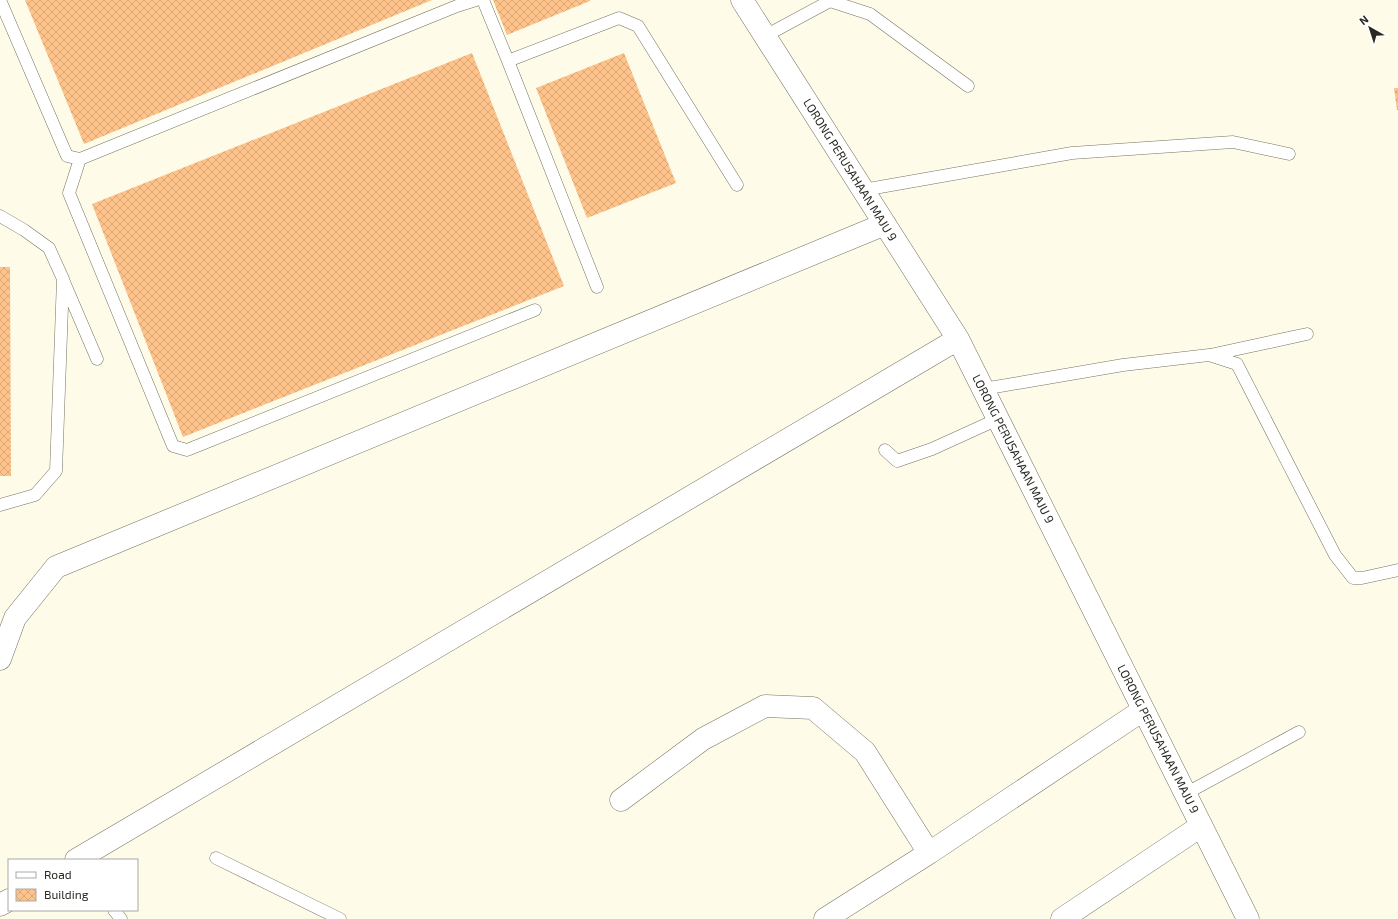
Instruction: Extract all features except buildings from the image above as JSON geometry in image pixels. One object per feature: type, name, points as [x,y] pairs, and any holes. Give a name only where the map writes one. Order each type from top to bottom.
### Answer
[{"type":"street","name":"LORONG PERUSAHAAN MAJU 9","points":[[742,0],[958,339],[1248,919]]},
{"type":"street","points":[[0,659],[15,618],[56,567],[885,224]]},
{"type":"street","points":[[78,859],[958,339]]},
{"type":"street","points":[[620,800],[703,739],[765,706],[813,708],[865,752],[929,853]]},
{"type":"street","points":[[825,919],[929,853],[1143,710]]},
{"type":"street","points":[[1062,919],[1201,826]]},
{"type":"lane","points":[[0,0],[66,156],[80,159],[457,6],[476,0]]},
{"type":"lane","points":[[483,0],[597,287]]},
{"type":"lane","points":[[765,36],[830,1],[870,14],[968,86]]},
{"type":"lane","points":[[508,60],[618,18],[638,26],[737,185]]},
{"type":"lane","points":[[863,190],[1072,153],[1233,142],[1289,154]]},
{"type":"lane","points":[[80,159],[69,193],[173,446],[187,450],[535,310]]},
{"type":"lane","points":[[0,216],[24,230],[49,248],[97,359]]},
{"type":"lane","points":[[0,505],[35,495],[56,471],[63,279]]},
{"type":"lane","points":[[983,389],[1123,364],[1209,355],[1307,334]]},
{"type":"lane","points":[[1209,355],[1237,364],[1334,555],[1353,578],[1362,578],[1398,570]]},
{"type":"lane","points":[[885,450],[897,461],[932,449],[998,419]]},
{"type":"lane","points":[[1185,794],[1299,732]]},
{"type":"lane","points":[[216,858],[340,919]]},
{"type":"lane","points":[[115,911],[121,919]]}]
